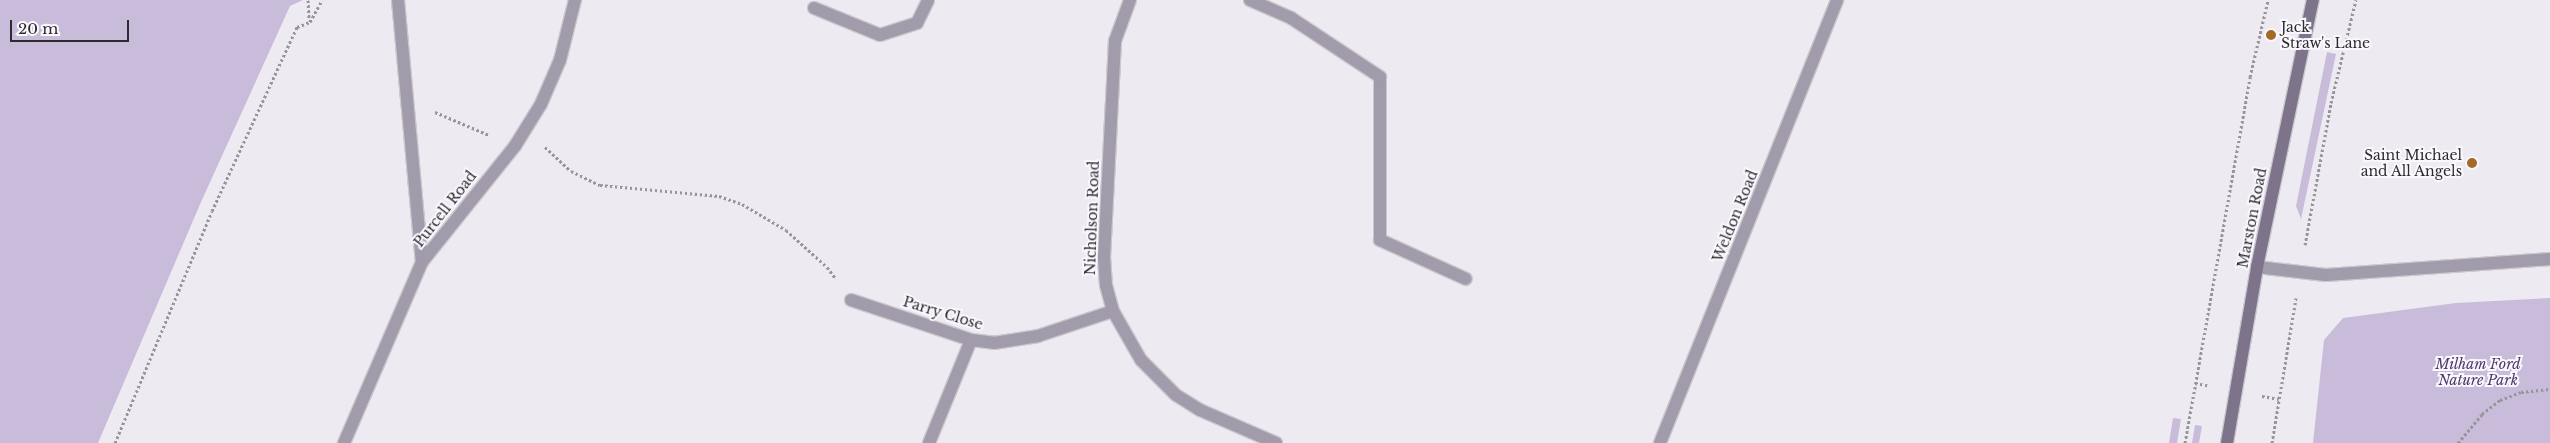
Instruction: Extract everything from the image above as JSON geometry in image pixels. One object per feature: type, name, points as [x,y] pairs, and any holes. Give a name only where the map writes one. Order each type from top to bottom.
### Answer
[{"type":"main road","name":"Marston Road","points":[[2227,443],[2257,267],[2313,0]]},
{"type":"street","points":[[398,0],[422,262]]},
{"type":"street","name":"Purcell Road","points":[[344,443],[422,262],[515,146],[541,104],[560,60],[575,0]]},
{"type":"street","points":[[814,8],[880,35],[918,23],[928,0]]},
{"type":"street","name":"Nicholson Road","points":[[1130,0],[1115,41],[1104,257],[1106,285],[1114,311],[1141,360],[1176,395],[1200,410],[1274,442]]},
{"type":"street","points":[[1250,0],[1291,18],[1380,77],[1380,240],[1466,279]]},
{"type":"street","name":"Weldon Road","points":[[1660,443],[1837,0]]},
{"type":"street","points":[[2257,267],[2326,275],[2550,259]]},
{"type":"street","name":"Parry Close","points":[[850,300],[971,340],[994,344],[1038,336],[1114,311]]},
{"type":"street","points":[[929,443],[971,340]]},
{"type":"path","points":[[308,0],[310,22]]},
{"type":"path","points":[[114,443],[212,211],[297,27],[310,22],[322,0]]},
{"type":"path","points":[[2185,443],[2250,77],[2268,0]]},
{"type":"path","points":[[2308,227],[2331,102],[2356,0]]},
{"type":"path","points":[[408,101],[515,146],[542,145],[571,171],[600,185],[719,196],[742,204],[786,230],[827,267],[850,300]]},
{"type":"path","points":[[2272,443],[2294,310]]},
{"type":"path","points":[[2458,443],[2482,414],[2500,400],[2521,392],[2550,389]]},
{"type":"green space","points":[[0,0],[303,0],[290,6],[201,202],[98,443],[0,443]]},
{"type":"green space","points":[[2327,52],[2336,54],[2301,219],[2296,206]]},
{"type":"green space","name":"Milham Ford Nature Park","points":[[2550,298],[2550,443],[2313,443],[2324,340],[2343,318],[2456,303]]},
{"type":"green space","points":[[2173,418],[2181,419],[2177,443],[2169,443]]},
{"type":"green space","points":[[2195,425],[2202,426],[2199,443],[2192,443]]},
{"type":"place","name":"Jack Straw's Lane","points":[[2271,35]]},
{"type":"place","name":"Saint Michael and All Angels","points":[[2472,163]]}]
